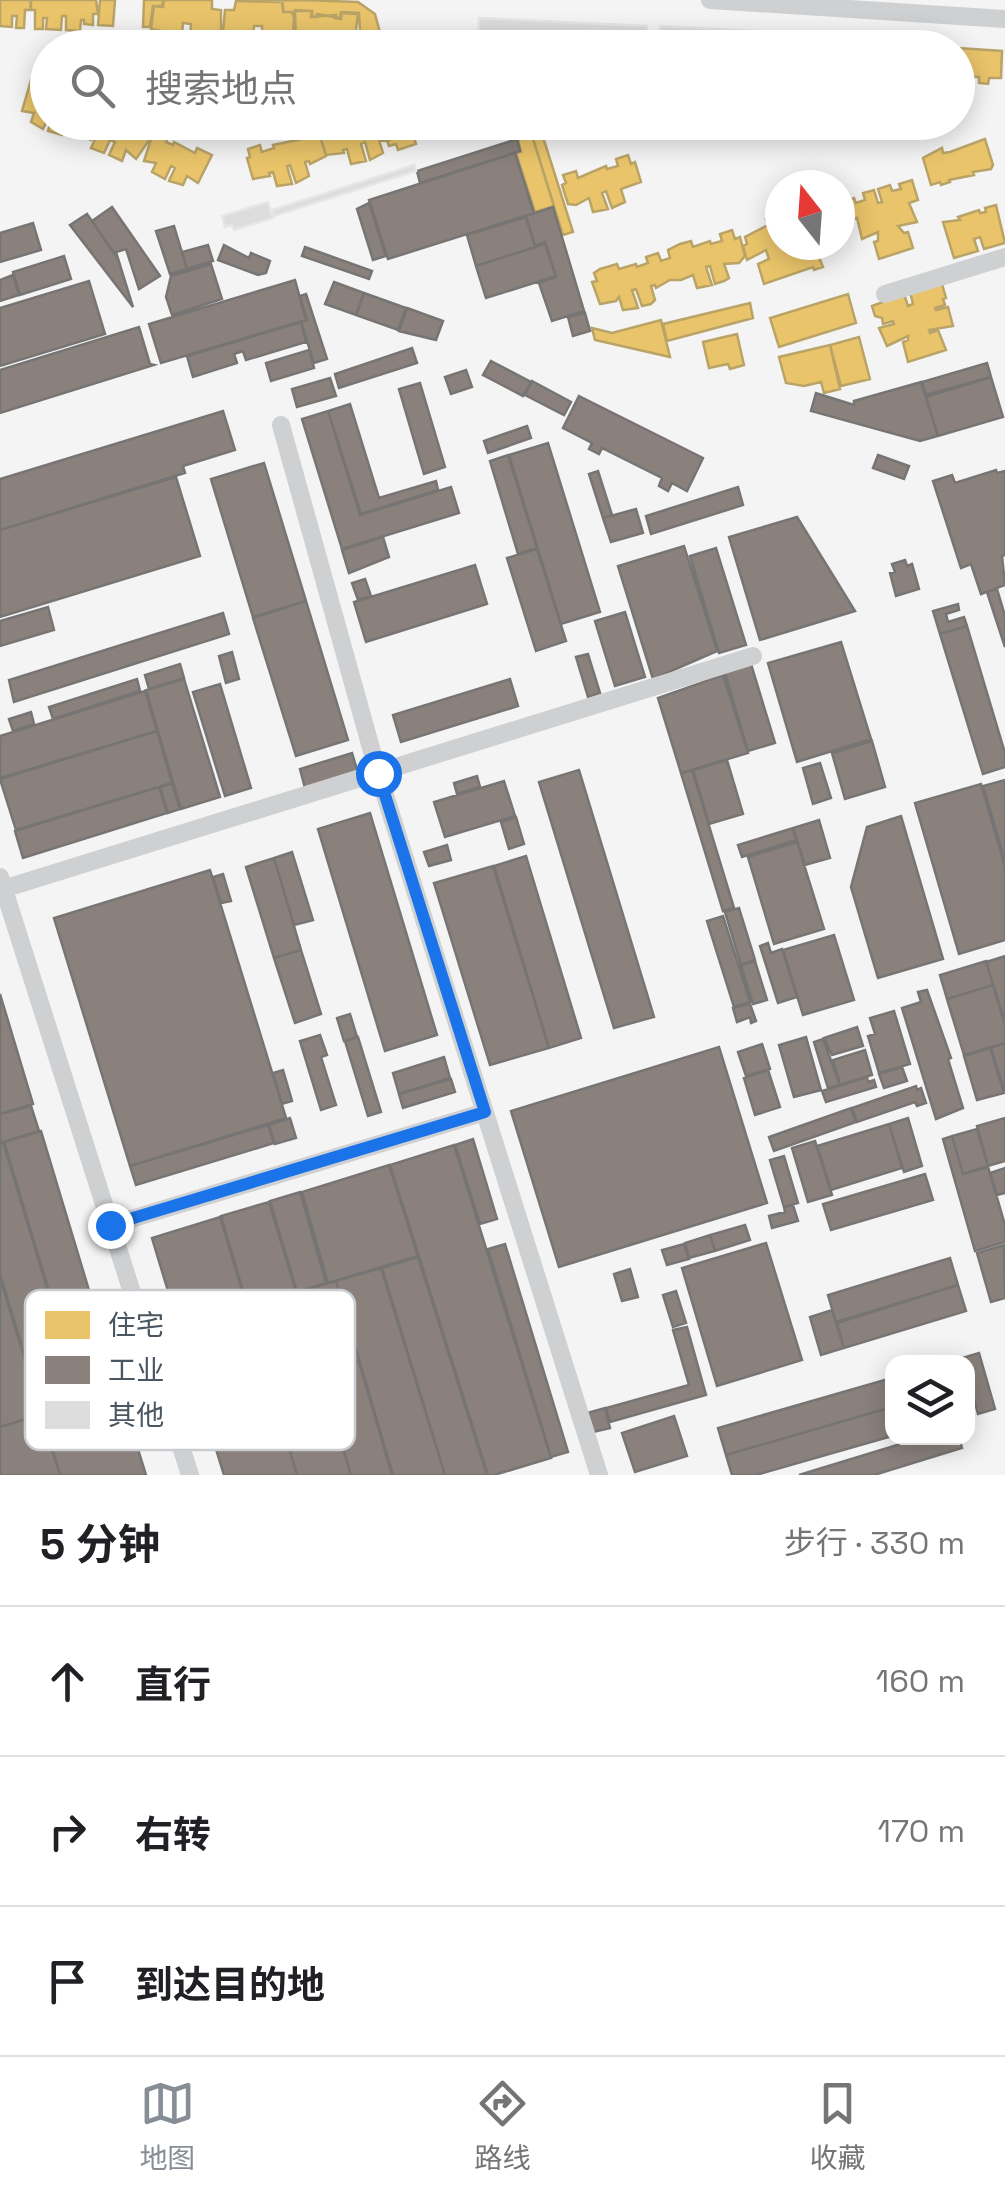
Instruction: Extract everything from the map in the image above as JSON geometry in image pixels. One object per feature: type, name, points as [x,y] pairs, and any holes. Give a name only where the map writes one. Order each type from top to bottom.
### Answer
[{"type":"street","points":[[710,0],[1005,18]]},
{"type":"street","points":[[885,294],[1005,257]]},
{"type":"street","points":[[280,425],[378,773],[600,1475]]},
{"type":"street","points":[[131,1290],[1,885],[753,656]]},
{"type":"street","points":[[110,1225],[485,1112]]},
{"type":"street","points":[[182,1450],[190,1475]]},
{"type":"building: 住宅","points":[[0,0],[31,0],[30,10],[25,10],[24,28],[16,28],[17,16],[12,16],[12,27],[0,26]]},
{"type":"building: 住宅","points":[[31,0],[96,0],[98,14],[93,14],[93,25],[81,20],[80,30],[66,30],[66,16],[62,16],[61,30],[46,29],[47,18],[43,18],[43,29],[35,29],[35,10],[31,10]]},
{"type":"building: 住宅","points":[[100,0],[115,0],[113,26],[98,25]]},
{"type":"building: 住宅","points":[[144,0],[163,0],[162,6],[153,6],[150,27],[143,27]]},
{"type":"building: 住宅","points":[[164,0],[212,0],[212,9],[221,10],[221,30],[191,30],[191,24],[183,23],[182,30],[151,29],[154,6],[163,7]]},
{"type":"building: 住宅","points":[[303,0],[358,2],[375,14],[379,30],[360,30],[359,13],[341,12],[340,18],[317,14],[312,17],[312,11],[295,10],[294,17],[293,12],[284,12],[282,1],[251,1]]},
{"type":"building: 住宅","points":[[236,1],[282,2],[283,12],[292,12],[293,30],[262,30],[262,26],[254,26],[254,30],[223,30],[225,10],[234,10]]},
{"type":"building: 住宅","points":[[295,11],[312,11],[311,17],[336,15],[341,19],[342,13],[358,14],[356,30],[296,30]]},
{"type":"building: 住宅","points":[[975,49],[1002,51],[1001,78],[989,78],[988,84],[979,83],[979,77],[975,77]]},
{"type":"building: 住宅","points":[[30,83],[30,112],[22,111]]},
{"type":"building: 住宅","points":[[985,139],[991,169],[931,185],[923,158],[942,148],[943,153],[950,152]]},
{"type":"building: 住宅","points":[[95,140],[110,140],[104,153],[91,148]]},
{"type":"building: 住宅","points":[[110,140],[149,140],[136,159],[126,150],[122,161],[109,155],[115,142]]},
{"type":"building: 住宅","points":[[151,140],[167,140],[195,153],[197,148],[212,155],[198,183],[187,176],[183,185],[169,181],[175,168],[171,166],[165,179],[152,172],[156,163],[144,161]]},
{"type":"building: 住宅","points":[[321,140],[379,140],[383,153],[370,160],[365,142],[361,144],[366,161],[351,164],[347,149],[344,153],[326,155]]},
{"type":"building: 住宅","points":[[321,140],[326,156],[310,164],[305,162],[309,176],[296,183],[290,165],[287,166],[292,184],[277,186],[273,172],[253,179],[248,149],[260,145],[262,152],[274,148],[273,145]]},
{"type":"building: 住宅","points":[[415,140],[416,144],[398,150],[396,144],[389,146],[387,141]]},
{"type":"building: 住宅","points":[[518,140],[534,140],[554,206],[535,212],[516,153],[521,152]]},
{"type":"building: 住宅","points":[[533,140],[544,140],[573,232],[563,235]]},
{"type":"building: 住宅","points":[[628,155],[631,164],[635,162],[641,182],[621,189],[625,202],[612,208],[606,191],[602,193],[608,209],[593,212],[589,198],[576,205],[568,204],[563,175],[576,171],[578,178],[606,166],[618,166],[616,159]]},
{"type":"building: 住宅","points":[[912,180],[918,200],[909,203],[917,222],[898,226],[908,232],[913,248],[879,259],[874,242],[878,241],[878,232],[862,239],[855,219],[855,200],[865,200],[863,193],[874,190],[878,203],[882,202],[878,189],[890,185],[892,191],[901,189],[899,184]]},
{"type":"building: 住宅","points":[[996,205],[1005,243],[984,249],[980,237],[974,239],[978,251],[954,258],[943,222],[960,220],[958,217],[979,210],[986,212],[985,208]]},
{"type":"building: 住宅","points":[[765,227],[765,251],[747,260],[745,237]]},
{"type":"building: 住宅","points":[[732,230],[735,239],[740,237],[745,256],[739,263],[724,264],[729,278],[724,281],[715,284],[710,266],[706,267],[712,285],[697,288],[693,275],[656,288],[651,286],[655,300],[651,304],[642,306],[636,289],[632,290],[638,308],[623,310],[619,297],[600,304],[592,282],[597,281],[594,273],[600,269],[617,264],[619,269],[636,264],[637,267],[648,263],[646,257],[658,253],[661,261],[670,258],[668,250],[680,244],[711,244],[722,241],[720,234]]},
{"type":"building: 住宅","points":[[767,260],[820,260],[823,267],[764,284],[758,264]]},
{"type":"building: 住宅","points":[[942,284],[945,305],[935,308],[948,307],[953,326],[929,330],[938,330],[946,350],[908,362],[903,342],[908,336],[887,346],[879,328],[894,324],[893,321],[883,324],[872,306],[904,294],[908,306],[913,304],[910,292]]},
{"type":"building: 住宅","points":[[848,294],[856,323],[779,347],[770,318]]},
{"type":"building: 住宅","points":[[750,303],[753,318],[667,341],[663,324]]},
{"type":"building: 住宅","points":[[661,320],[670,357],[595,340],[592,328],[612,333]]},
{"type":"building: 住宅","points":[[737,334],[744,365],[709,368],[703,342]]},
{"type":"building: 住宅","points":[[859,337],[870,379],[841,386],[830,345]]},
{"type":"building: 住宅","points":[[830,345],[840,389],[824,393],[821,382],[804,386],[786,383],[779,357]]},
{"type":"building: 工业","points":[[517,140],[520,151],[420,183],[417,171]]},
{"type":"building: 工业","points":[[515,153],[534,213],[388,259],[369,200]]},
{"type":"building: 工业","points":[[369,203],[386,256],[373,260],[357,209]]},
{"type":"building: 工业","points":[[112,207],[160,276],[139,289],[126,249],[116,252],[133,307],[70,225],[87,214],[118,259],[92,221]]},
{"type":"building: 工业","points":[[553,207],[584,311],[552,321],[539,283],[556,277],[545,242],[535,246],[526,216]]},
{"type":"building: 工业","points":[[526,217],[535,247],[476,266],[467,235]]},
{"type":"building: 工业","points":[[33,223],[41,250],[0,262],[0,233]]},
{"type":"building: 工业","points":[[174,226],[187,269],[170,274],[156,231]]},
{"type":"building: 工业","points":[[545,244],[556,276],[486,298],[476,266]]},
{"type":"building: 工业","points":[[208,245],[213,261],[187,269],[182,252]]},
{"type":"building: 工业","points":[[224,245],[249,258],[251,253],[270,261],[266,273],[258,275],[218,260]]},
{"type":"building: 工业","points":[[305,247],[372,271],[369,279],[302,256]]},
{"type":"building: 工业","points":[[64,256],[71,279],[20,295],[13,272]]},
{"type":"building: 工业","points":[[211,264],[222,299],[172,315],[166,297],[171,276]]},
{"type":"building: 工业","points":[[13,275],[19,295],[0,301],[0,280]]},
{"type":"building: 工业","points":[[295,280],[306,320],[161,363],[149,324]]},
{"type":"building: 工业","points":[[89,281],[105,334],[0,366],[0,308]]},
{"type":"building: 工业","points":[[334,282],[364,293],[356,315],[325,304]]},
{"type":"building: 工业","points":[[364,293],[406,308],[398,330],[356,315]]},
{"type":"building: 工业","points":[[306,294],[327,359],[314,363],[301,322],[307,320],[300,296]]},
{"type":"building: 工业","points":[[407,308],[443,321],[436,340],[399,331]]},
{"type":"building: 工业","points":[[585,313],[590,331],[573,336],[568,317]]},
{"type":"building: 工业","points":[[301,322],[306,342],[246,360],[243,351],[234,354],[237,363],[193,377],[187,356]]},
{"type":"building: 工业","points":[[139,327],[150,364],[154,365],[0,413],[0,370]]},
{"type":"building: 工业","points":[[412,348],[417,363],[339,388],[335,374]]},
{"type":"building: 工业","points":[[309,350],[314,368],[271,381],[266,363]]},
{"type":"building: 工业","points":[[491,361],[531,382],[523,396],[483,375]]},
{"type":"building: 工业","points":[[987,363],[991,377],[926,395],[922,382]]},
{"type":"building: 工业","points":[[466,370],[472,387],[451,394],[445,377]]},
{"type":"building: 工业","points":[[991,377],[1003,417],[938,436],[926,397]]},
{"type":"building: 工业","points":[[330,378],[336,396],[297,407],[292,389]]},
{"type":"building: 工业","points":[[532,381],[571,402],[564,415],[525,395]]},
{"type":"building: 工业","points":[[921,382],[938,436],[920,441],[811,411],[816,393],[854,405],[854,401]]},
{"type":"building: 工业","points":[[420,383],[445,467],[424,474],[399,389]]},
{"type":"building: 工业","points":[[579,396],[703,458],[687,491],[672,483],[668,491],[659,486],[662,478],[602,448],[599,454],[589,449],[592,443],[563,428]]},
{"type":"building: 工业","points":[[350,404],[379,498],[436,481],[438,490],[361,514],[328,411]]},
{"type":"building: 工业","points":[[223,411],[235,450],[183,466],[185,473],[0,530],[0,479]]},
{"type":"building: 工业","points":[[328,411],[360,515],[451,487],[459,513],[342,549],[302,419]]},
{"type":"building: 工业","points":[[527,426],[531,438],[488,453],[484,441]]},
{"type":"building: 工业","points":[[548,443],[600,612],[561,624],[509,455]]},
{"type":"building: 工业","points":[[508,455],[537,548],[518,554],[490,461]]},
{"type":"building: 工业","points":[[878,455],[909,466],[904,479],[873,468]]},
{"type":"building: 工业","points":[[264,463],[306,601],[253,617],[211,479]]},
{"type":"building: 工业","points":[[996,470],[1005,471],[1005,585],[981,594],[971,564],[961,568],[933,481],[952,475],[955,483]]},
{"type":"building: 工业","points":[[598,471],[612,515],[603,518],[589,474]]},
{"type":"building: 工业","points":[[176,477],[200,556],[0,617],[0,530]]},
{"type":"building: 工业","points":[[738,487],[743,505],[651,534],[646,516]]},
{"type":"building: 工业","points":[[636,509],[643,533],[611,542],[603,518]]},
{"type":"building: 工业","points":[[797,517],[855,611],[760,640],[729,537]]},
{"type":"building: 工业","points":[[383,537],[389,557],[349,573],[342,550]]},
{"type":"building: 工业","points":[[684,546],[717,651],[653,679],[618,566]]},
{"type":"building: 工业","points":[[716,548],[746,645],[719,653],[690,556]]},
{"type":"building: 工业","points":[[537,549],[566,641],[536,651],[507,558]]},
{"type":"building: 工业","points":[[905,560],[907,566],[912,564],[919,589],[896,596],[890,573],[895,572],[892,564]]},
{"type":"building: 工业","points":[[475,565],[487,604],[366,642],[354,602]]},
{"type":"building: 工业","points":[[365,579],[371,596],[358,600],[352,583]]},
{"type":"building: 工业","points":[[997,589],[1005,616],[1005,647],[987,592]]},
{"type":"building: 工业","points":[[306,601],[348,740],[296,756],[253,618]]},
{"type":"building: 工业","points":[[958,604],[959,610],[946,614],[948,622],[964,617],[967,626],[940,634],[933,611]]},
{"type":"building: 工业","points":[[48,607],[54,630],[0,646],[0,621]]},
{"type":"building: 工业","points":[[625,612],[645,677],[615,686],[595,621]]},
{"type":"building: 工业","points":[[223,613],[229,634],[14,702],[9,680]]},
{"type":"building: 工业","points":[[967,626],[1005,753],[1005,767],[983,774],[940,634]]},
{"type":"building: 工业","points":[[841,642],[871,739],[797,762],[768,663]]},
{"type":"building: 工业","points":[[232,652],[239,679],[226,683],[219,656]]},
{"type":"building: 工业","points":[[588,654],[600,693],[588,697],[576,657]]},
{"type":"building: 工业","points":[[180,664],[184,678],[149,689],[145,675]]},
{"type":"building: 工业","points":[[751,664],[775,743],[748,751],[725,673]]},
{"type":"building: 工业","points":[[723,675],[748,753],[681,773],[658,698]]},
{"type":"building: 工业","points":[[137,679],[140,691],[53,719],[49,707]]},
{"type":"building: 工业","points":[[184,679],[220,797],[181,809],[146,690]]},
{"type":"building: 工业","points":[[510,679],[518,706],[401,742],[393,715]]},
{"type":"building: 工业","points":[[220,684],[251,788],[225,796],[193,692]]},
{"type":"building: 工业","points":[[145,691],[157,731],[0,778],[0,736]]},
{"type":"building: 工业","points":[[31,712],[34,724],[13,731],[9,719]]},
{"type":"building: 工业","points":[[157,731],[172,783],[16,830],[0,779]]},
{"type":"building: 工业","points":[[872,741],[885,787],[845,799],[832,753]]},
{"type":"building: 工业","points":[[352,753],[358,773],[305,788],[300,769]]},
{"type":"building: 工业","points":[[727,760],[743,814],[709,824],[693,770]]},
{"type":"building: 工业","points":[[820,763],[831,798],[813,804],[803,768]]},
{"type":"building: 工业","points":[[579,770],[654,1017],[614,1028],[539,782]]},
{"type":"building: 工业","points":[[692,770],[734,908],[723,911],[681,773]]},
{"type":"building: 工业","points":[[477,776],[480,787],[457,794],[454,783]]},
{"type":"building: 工业","points":[[1005,780],[1005,861],[983,786]]},
{"type":"building: 工业","points":[[504,781],[515,816],[445,837],[434,802]]},
{"type":"building: 工业","points":[[172,783],[180,809],[168,813],[160,787]]},
{"type":"building: 工业","points":[[981,784],[1005,867],[1005,940],[959,954],[915,803]]},
{"type":"building: 工业","points":[[159,787],[167,813],[23,858],[15,831]]},
{"type":"building: 工业","points":[[370,813],[437,1035],[385,1051],[318,829]]},
{"type":"building: 工业","points":[[901,816],[943,959],[878,978],[851,887],[867,827]]},
{"type":"building: 工业","points":[[516,817],[524,844],[509,849],[501,822]]},
{"type":"building: 工业","points":[[819,820],[830,858],[805,865],[793,828]]},
{"type":"building: 工业","points":[[793,828],[796,840],[742,857],[738,845]]},
{"type":"building: 工业","points":[[797,842],[824,929],[774,944],[748,857]]},
{"type":"building: 工业","points":[[447,845],[451,860],[429,866],[424,852]]},
{"type":"building: 工业","points":[[292,852],[313,920],[294,925],[274,858]]},
{"type":"building: 工业","points":[[526,856],[581,1038],[549,1048],[494,866]]},
{"type":"building: 工业","points":[[274,858],[301,950],[274,958],[246,867]]},
{"type":"building: 工业","points":[[493,866],[549,1048],[490,1065],[434,883]]},
{"type":"building: 工业","points":[[210,870],[286,1118],[130,1166],[54,918]]},
{"type":"building: 工业","points":[[223,874],[231,901],[221,903],[213,877]]},
{"type":"building: 工业","points":[[739,908],[755,960],[741,965],[725,912]]},
{"type":"building: 工业","points":[[723,916],[750,1002],[734,1007],[707,921]]},
{"type":"building: 工业","points":[[834,935],[854,1000],[803,1015],[783,950]]},
{"type":"building: 工业","points":[[768,943],[771,953],[782,949],[797,997],[778,1003],[760,946]]},
{"type":"building: 工业","points":[[301,950],[321,1014],[295,1023],[274,958]]},
{"type":"building: 工业","points":[[1005,956],[1005,1022],[986,962]]},
{"type":"building: 工业","points":[[755,961],[767,1000],[753,1004],[741,965]]},
{"type":"building: 工业","points":[[986,961],[993,985],[947,999],[940,975]]},
{"type":"building: 工业","points":[[993,985],[1005,1025],[1005,1043],[964,1055],[947,999]]},
{"type":"building: 工业","points":[[927,990],[951,1058],[948,1059],[963,1108],[936,1119],[902,1008],[921,1002],[918,992]]},
{"type":"building: 工业","points":[[0,994],[33,1104],[0,1114]]},
{"type":"building: 工业","points":[[750,1004],[756,1021],[751,1023],[750,1017],[737,1022],[733,1008]]},
{"type":"building: 工业","points":[[894,1011],[910,1064],[879,1073],[868,1036],[875,1034],[870,1018]]},
{"type":"building: 工业","points":[[350,1014],[357,1037],[344,1041],[337,1018]]},
{"type":"building: 工业","points":[[857,1027],[863,1046],[832,1055],[824,1038]]},
{"type":"building: 工业","points":[[320,1035],[327,1055],[321,1057],[336,1105],[321,1110],[300,1041]]},
{"type":"building: 工业","points":[[358,1037],[381,1112],[368,1116],[345,1041]]},
{"type":"building: 工业","points":[[806,1037],[821,1090],[794,1097],[779,1045]]},
{"type":"building: 工业","points":[[823,1039],[840,1085],[828,1088],[814,1042]]},
{"type":"building: 工业","points":[[1005,1043],[1005,1092],[991,1048]]},
{"type":"building: 工业","points":[[762,1044],[770,1069],[746,1076],[738,1052]]},
{"type":"building: 工业","points":[[719,1047],[767,1203],[559,1267],[511,1111]]},
{"type":"building: 工业","points":[[990,1048],[1004,1093],[977,1100],[964,1056]]},
{"type":"building: 工业","points":[[865,1050],[872,1075],[840,1085],[833,1060]]},
{"type":"building: 工业","points":[[444,1057],[450,1078],[399,1094],[393,1073]]},
{"type":"building: 工业","points":[[902,1067],[907,1081],[884,1088],[879,1074]]},
{"type":"building: 工业","points":[[283,1070],[292,1101],[282,1104],[273,1073]]},
{"type":"building: 工业","points":[[768,1070],[780,1107],[755,1115],[744,1078]]},
{"type":"building: 工业","points":[[867,1077],[868,1082],[874,1080],[876,1087],[826,1102],[822,1091]]},
{"type":"building: 工业","points":[[451,1079],[455,1092],[403,1108],[399,1094]]},
{"type":"building: 工业","points":[[916,1086],[917,1090],[921,1088],[926,1103],[917,1106],[915,1102],[857,1122],[852,1108]]},
{"type":"building: 工业","points":[[31,1106],[39,1131],[0,1143],[0,1114]]},
{"type":"building: 工业","points":[[851,1108],[856,1122],[774,1151],[769,1137]]},
{"type":"building: 工业","points":[[290,1118],[296,1138],[275,1144],[269,1125]]},
{"type":"building: 工业","points":[[908,1118],[922,1166],[904,1172],[889,1124]]},
{"type":"building: 工业","points":[[1005,1118],[1005,1161],[988,1166],[977,1126]]},
{"type":"building: 工业","points":[[889,1124],[902,1168],[831,1190],[817,1146]]},
{"type":"building: 工业","points":[[268,1125],[274,1143],[136,1185],[130,1166]]},
{"type":"building: 工业","points":[[977,1129],[988,1166],[963,1174],[952,1136]]},
{"type":"building: 工业","points":[[41,1131],[89,1290],[49,1290],[4,1142]]},
{"type":"building: 工业","points":[[952,1136],[963,1174],[988,1167],[1005,1225],[1005,1242],[975,1251],[943,1139]]},
{"type":"building: 工业","points":[[473,1139],[497,1219],[480,1224],[455,1145]]},
{"type":"building: 工业","points":[[815,1141],[832,1195],[808,1202],[792,1148]]},
{"type":"building: 工业","points":[[3,1142],[48,1290],[25,1290],[25,1357],[0,1274]]},
{"type":"building: 工业","points":[[454,1145],[551,1458],[494,1475],[488,1475],[390,1165]]},
{"type":"building: 工业","points":[[784,1156],[798,1203],[784,1207],[770,1160]]},
{"type":"building: 工业","points":[[389,1165],[418,1256],[328,1283],[302,1192]]},
{"type":"building: 工业","points":[[1005,1168],[1005,1193],[997,1195],[990,1173]]},
{"type":"building: 工业","points":[[925,1174],[933,1200],[831,1230],[823,1204]]},
{"type":"building: 工业","points":[[300,1192],[326,1283],[296,1290],[270,1201]]},
{"type":"building: 工业","points":[[269,1202],[295,1290],[243,1290],[221,1216]]},
{"type":"building: 工业","points":[[793,1205],[798,1221],[772,1228],[769,1216],[785,1212],[784,1207]]},
{"type":"building: 工业","points":[[220,1217],[242,1290],[168,1290],[152,1238]]},
{"type":"building: 工业","points":[[745,1225],[750,1240],[715,1251],[710,1235]]},
{"type":"building: 工业","points":[[710,1235],[715,1251],[689,1258],[685,1243]]},
{"type":"building: 工业","points":[[766,1243],[802,1360],[717,1386],[682,1268]]},
{"type":"building: 工业","points":[[505,1244],[568,1452],[551,1457],[488,1249]]},
{"type":"building: 工业","points":[[684,1244],[689,1259],[667,1265],[662,1250]]},
{"type":"building: 工业","points":[[1004,1245],[1005,1298],[991,1302],[977,1253]]},
{"type":"building: 工业","points":[[418,1257],[487,1475],[445,1475],[382,1268]]},
{"type":"building: 工业","points":[[950,1258],[958,1285],[836,1322],[828,1295]]},
{"type":"building: 工业","points":[[381,1268],[445,1475],[393,1475],[355,1346],[355,1290],[339,1290],[336,1281]]},
{"type":"building: 工业","points":[[630,1269],[638,1297],[622,1301],[614,1274]]},
{"type":"building: 工业","points":[[0,1277],[25,1361],[25,1419],[0,1427]]},
{"type":"building: 工业","points":[[336,1281],[339,1290],[304,1290]]},
{"type":"building: 工业","points":[[958,1285],[966,1311],[844,1348],[837,1323]]},
{"type":"building: 工业","points":[[676,1291],[686,1323],[673,1327],[663,1295]]},
{"type":"building: 工业","points":[[832,1310],[844,1348],[821,1355],[810,1317]]},
{"type":"building: 工业","points":[[687,1327],[706,1395],[610,1422],[606,1408],[689,1385],[673,1330]]},
{"type":"building: 工业","points":[[979,1353],[995,1409],[978,1414],[975,1355]]},
{"type":"building: 工业","points":[[359,1362],[392,1475],[351,1475],[344,1450],[355,1450],[355,1363]]},
{"type":"building: 工业","points":[[885,1380],[885,1409],[726,1455],[718,1428]]},
{"type":"building: 工业","points":[[605,1408],[610,1428],[593,1432],[587,1413]]},
{"type":"building: 工业","points":[[885,1409],[885,1438],[756,1475],[732,1475],[726,1455]]},
{"type":"building: 工业","points":[[674,1416],[687,1456],[635,1472],[622,1433]]},
{"type":"building: 工业","points":[[25,1420],[25,1450],[52,1450],[60,1475],[0,1475],[0,1427]]},
{"type":"building: 工业","points":[[897,1445],[962,1448],[874,1475],[799,1475]]},
{"type":"building: 工业","points":[[52,1450],[138,1450],[146,1475],[60,1475]]},
{"type":"building: 工业","points":[[216,1450],[290,1450],[297,1475],[224,1475]]},
{"type":"building: 工业","points":[[290,1450],[343,1450],[351,1475],[297,1475]]},
{"type":"building: 其他","points":[[479,18],[647,26],[647,30],[479,30]]},
{"type":"building: 其他","points":[[660,26],[735,30],[660,30]]},
{"type":"building: 其他","points":[[414,165],[416,171],[274,216],[272,210]]},
{"type":"building: 其他","points":[[268,202],[273,218],[234,230],[232,225],[225,227],[222,216]]},
{"type":"route","points":[[110,1225],[485,1112],[378,773]]}]
